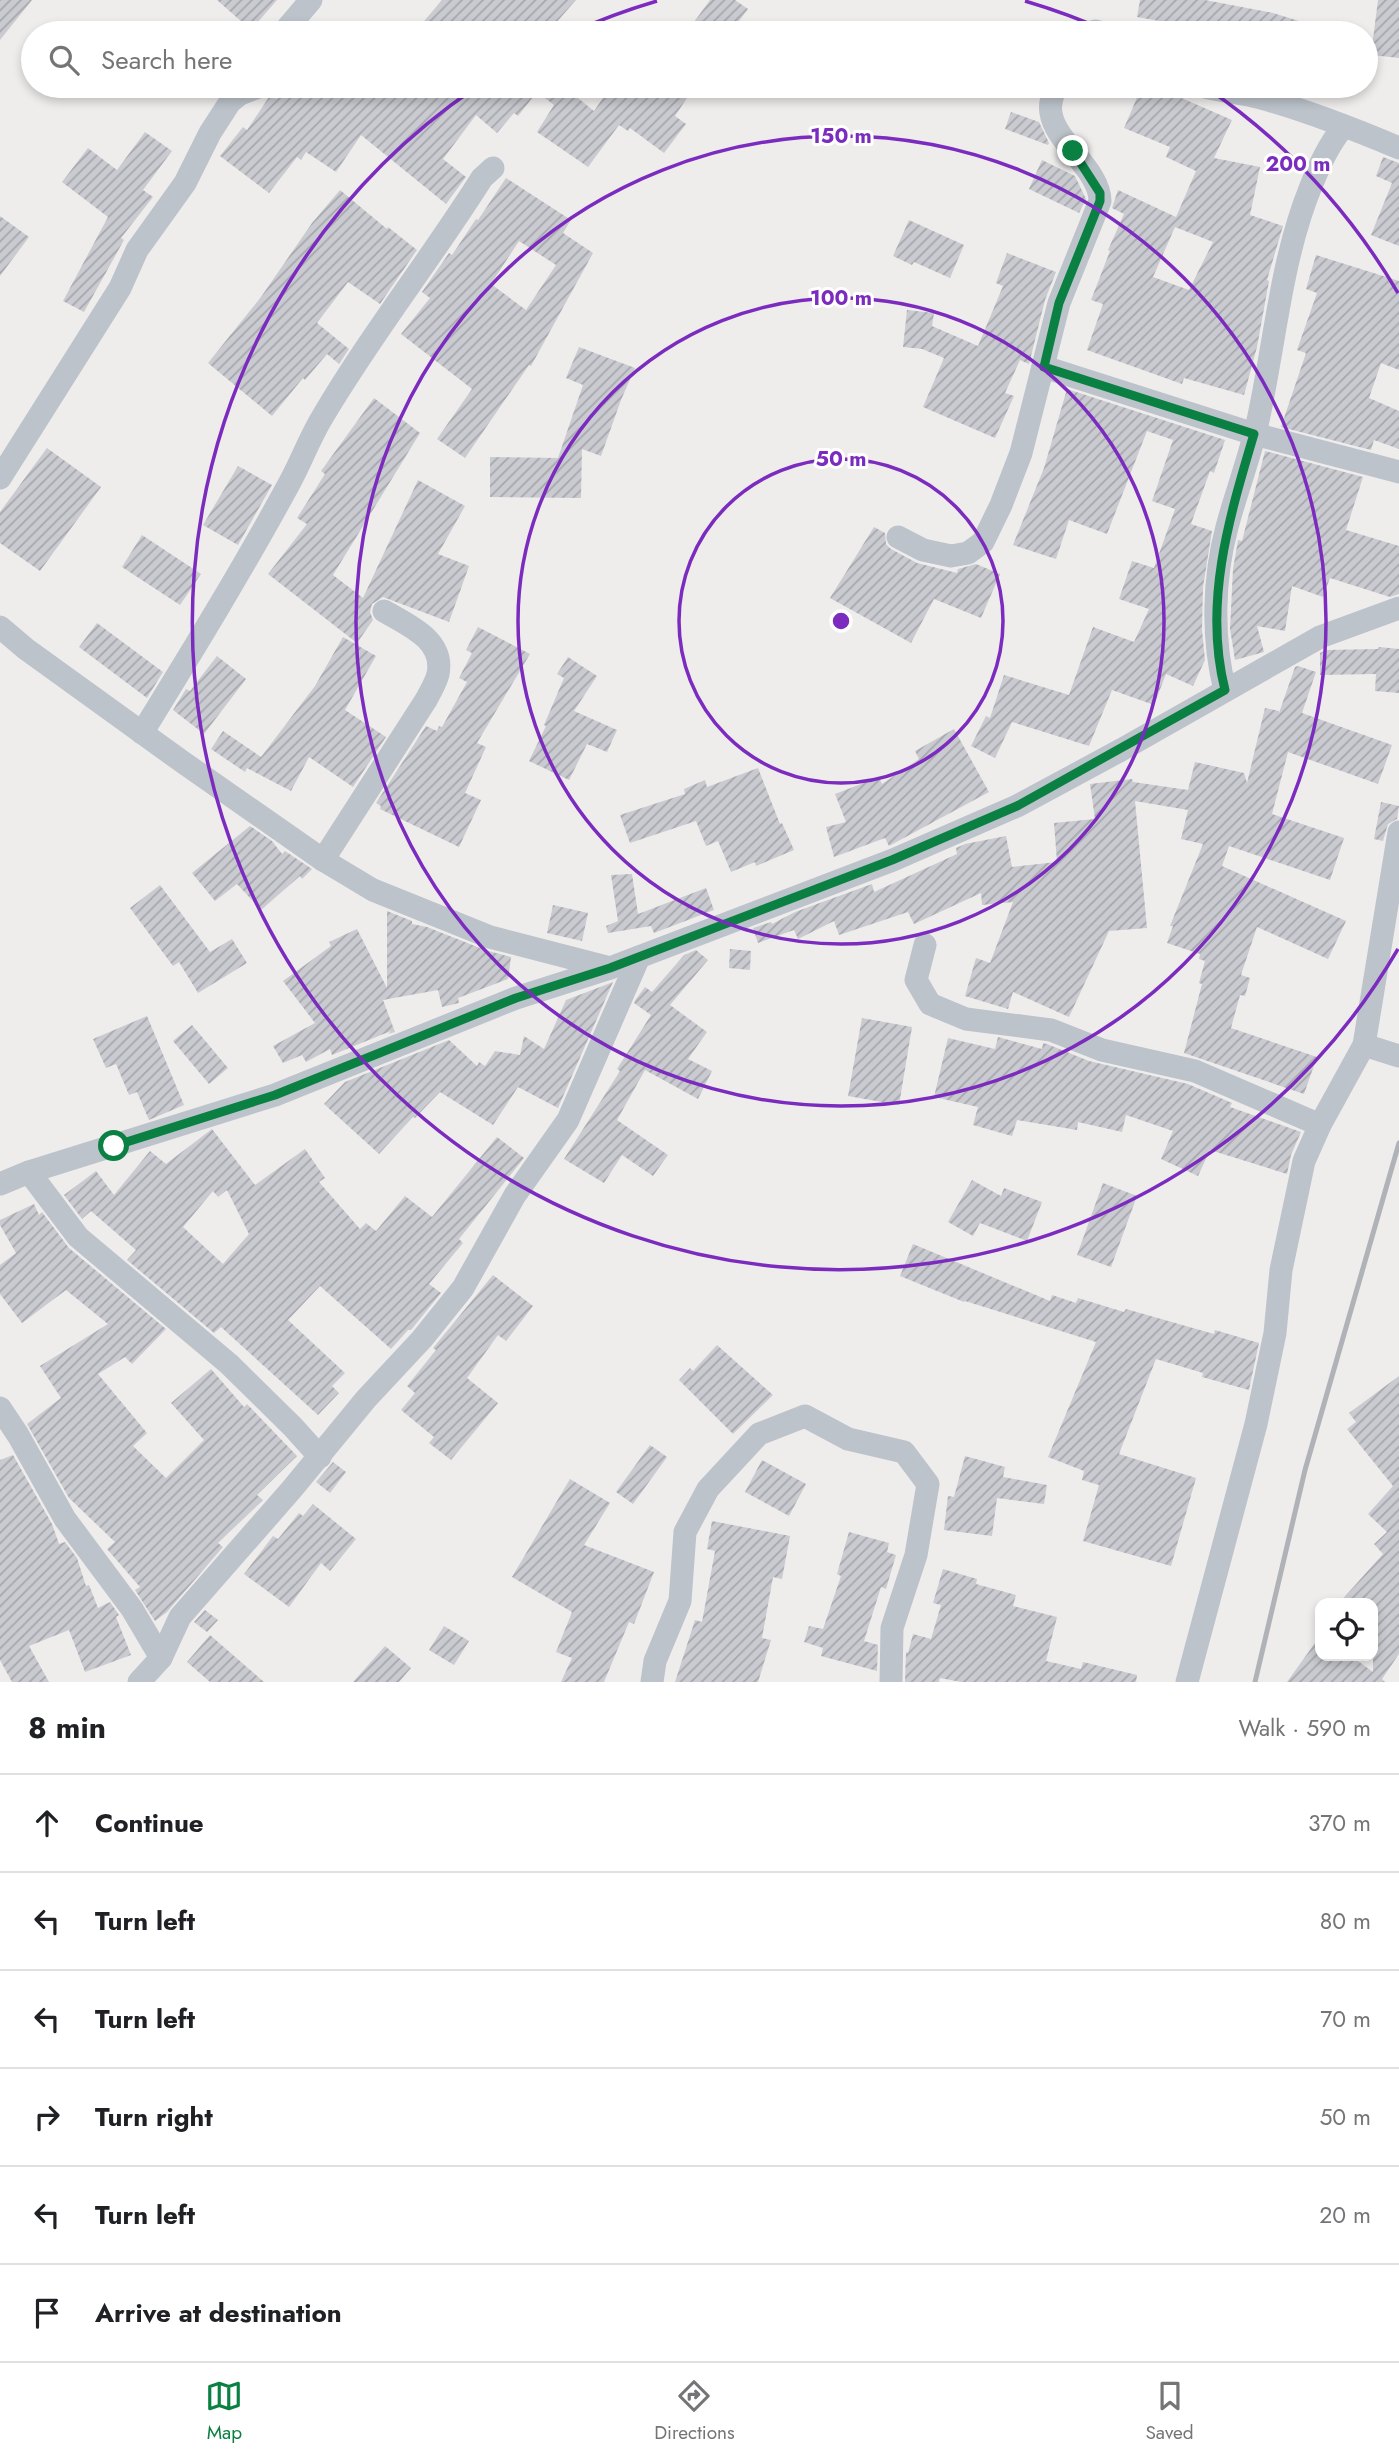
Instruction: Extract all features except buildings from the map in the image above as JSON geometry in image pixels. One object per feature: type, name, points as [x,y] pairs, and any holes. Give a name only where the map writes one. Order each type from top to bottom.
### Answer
[{"type":"street","points":[[293,21],[311,0]]},
{"type":"street","points":[[0,478],[120,288],[137,250],[185,183],[210,133],[235,98]]},
{"type":"street","points":[[898,537],[923,550],[951,556],[968,553],[983,541],[1001,505],[1021,453],[1059,303],[1100,201],[1100,193],[1090,175],[1056,126],[1051,114],[1052,98]]},
{"type":"street","points":[[1263,98],[1399,148]]},
{"type":"street","points":[[1225,690],[1218,662],[1218,581],[1226,530],[1254,434],[1297,221],[1330,143],[1344,126]]},
{"type":"street","points":[[142,733],[212,620],[290,482],[321,419],[361,353],[407,291],[482,178],[493,168]]},
{"type":"street","points":[[1044,367],[1254,434],[1399,471]]},
{"type":"street","points":[[2,1180],[275,1095],[516,998],[610,968],[892,860],[1017,806],[1320,637],[1399,608]]},
{"type":"street","points":[[323,860],[426,700],[438,674],[438,654],[433,645],[416,629],[384,611]]},
{"type":"street","points":[[0,627],[142,733],[323,860],[373,890],[491,937],[610,968]]},
{"type":"street","points":[[1187,1682],[1256,1424],[1275,1333],[1282,1270],[1304,1161],[1320,1125],[1364,1045],[1399,832]]},
{"type":"street","points":[[925,945],[916,981],[930,1004],[966,1019],[1051,1030],[1102,1049],[1195,1071],[1320,1125]]},
{"type":"street","points":[[139,1682],[161,1658],[180,1617],[320,1457],[366,1399],[422,1339],[463,1288],[516,1195],[568,1120],[639,957]]},
{"type":"street","points":[[1364,1045],[1399,1056]]},
{"type":"street","points":[[29,1171],[78,1237],[229,1364],[320,1457]]},
{"type":"street","points":[[0,1408],[65,1519],[132,1609],[161,1658]]},
{"type":"street","points":[[652,1682],[655,1661],[680,1601],[685,1532],[708,1489],[759,1434],[805,1416],[848,1439],[904,1452],[928,1483],[916,1555],[892,1628],[891,1682]]},
{"type":"railway","points":[[1255,1682],[1305,1470],[1399,1143]]},
{"type":"route","points":[[114,1146],[275,1095],[516,998],[610,968],[892,860],[1017,806],[1225,690],[1218,662],[1218,581],[1226,530],[1254,434],[1044,367],[1059,303],[1100,201],[1100,193],[1073,151]]}]
